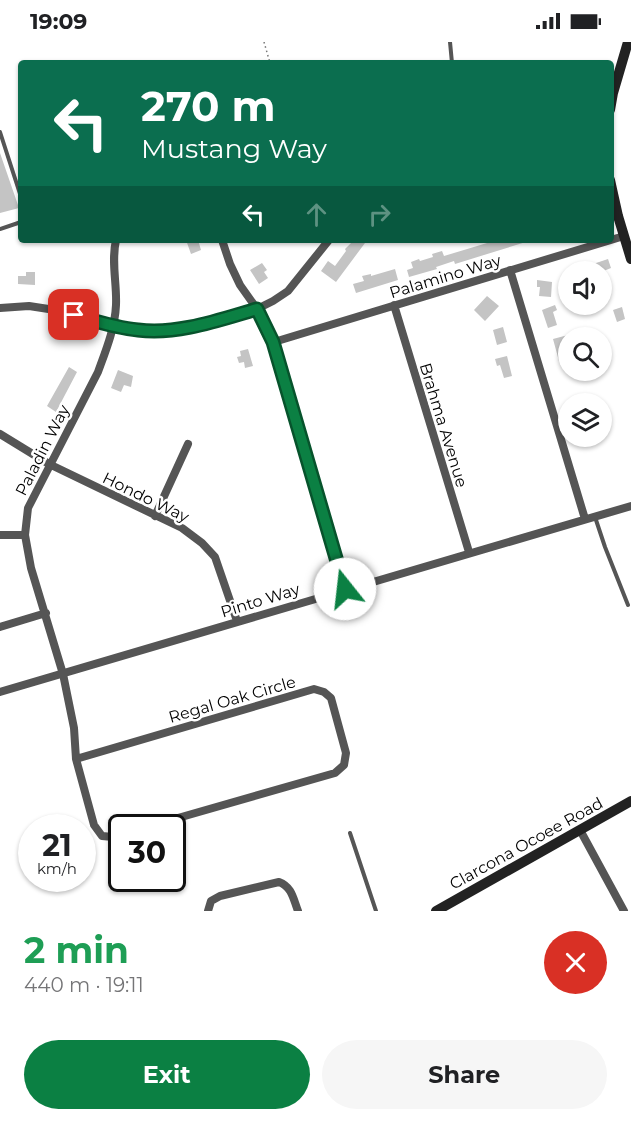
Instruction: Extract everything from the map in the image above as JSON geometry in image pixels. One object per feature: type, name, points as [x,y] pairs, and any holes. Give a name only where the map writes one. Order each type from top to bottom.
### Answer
[{"type":"main road","points":[[614,90],[628,42]]},
{"type":"main road","points":[[614,196],[631,259]]},
{"type":"main road","name":"Clarcona Ocoee Road","points":[[436,911],[631,801]]},
{"type":"street","name":"Palamino Way","points":[[614,239],[624,236]]},
{"type":"street","name":"Paladin Way","points":[[63,674],[31,568],[25,534],[28,508],[98,372],[113,327],[116,305],[113,252],[115,243]]},
{"type":"street","points":[[223,243],[240,285],[257,309],[273,342],[345,589]]},
{"type":"street","points":[[0,309],[29,306],[55,310],[113,327],[140,331],[174,330],[257,309],[288,291],[327,243]]},
{"type":"street","name":"Palamino Way","points":[[273,342],[601,243]]},
{"type":"street","points":[[510,270],[585,519]]},
{"type":"street","name":"Brahma Avenue","points":[[394,305],[469,552]]},
{"type":"street","name":"Hondo Way","points":[[0,434],[49,464],[182,528],[202,543],[215,557],[237,621]]},
{"type":"street","points":[[155,516],[188,444]]},
{"type":"street","name":"Pinto Way","points":[[0,692],[631,506]]},
{"type":"street","points":[[0,535],[25,534]]},
{"type":"street","points":[[0,627],[46,613]]},
{"type":"street","points":[[63,674],[74,728],[76,759],[94,825],[102,836],[108,837]]},
{"type":"street","name":"Regal Oak Circle","points":[[76,759],[314,689],[324,692],[331,698],[346,753],[344,765],[335,773],[186,816]]},
{"type":"street","points":[[580,830],[624,911]]},
{"type":"street","points":[[208,911],[211,901],[220,896],[279,882],[291,891],[298,911]]},
{"type":"lane","points":[[450,42],[452,60]]},
{"type":"lane","points":[[0,132],[18,188]]},
{"type":"lane","points":[[0,230],[18,223]]},
{"type":"lane","points":[[595,516],[628,605]]},
{"type":"lane","points":[[350,833],[376,911]]},
{"type":"path","points":[[264,42],[269,60]]},
{"type":"building","points":[[0,153],[18,208],[0,213]]},
{"type":"building","points":[[187,243],[199,243],[201,250],[191,254]]},
{"type":"building","points":[[351,243],[365,243],[336,282],[321,271],[328,261],[335,266],[346,251],[345,249]]},
{"type":"building","points":[[487,243],[523,243],[455,264],[454,261],[436,267],[437,269],[409,277],[407,270],[413,268],[411,262],[433,257],[432,254],[442,251],[444,256]]},
{"type":"building","points":[[262,263],[267,270],[264,272],[268,278],[259,284],[250,270]]},
{"type":"building","points":[[395,269],[398,280],[356,293],[353,284],[364,281],[362,276],[371,274],[371,276]]},
{"type":"building","points":[[26,272],[35,272],[35,285],[18,284],[18,276],[26,276]]},
{"type":"building","points":[[537,280],[552,282],[551,297],[539,296],[540,287],[537,287]]},
{"type":"building","points":[[487,296],[499,306],[485,321],[474,310]]},
{"type":"building","points":[[555,305],[557,310],[553,312],[557,325],[548,328],[542,310]]},
{"type":"building","points":[[622,307],[625,319],[617,322],[613,310]]},
{"type":"building","points":[[503,327],[507,342],[497,345],[493,330]]},
{"type":"building","points":[[558,338],[558,357],[553,339]]},
{"type":"building","points":[[248,349],[253,366],[245,368],[244,362],[239,363],[237,357],[241,356],[240,351]]},
{"type":"building","points":[[507,356],[512,376],[504,378],[500,365],[497,366],[495,359]]},
{"type":"building","points":[[69,367],[77,372],[56,412],[47,406]]},
{"type":"building","points":[[118,370],[133,376],[131,387],[124,385],[121,392],[111,388]]},
{"type":"route","points":[[74,315],[113,327],[140,331],[174,330],[257,309],[273,342],[345,589]]}]
